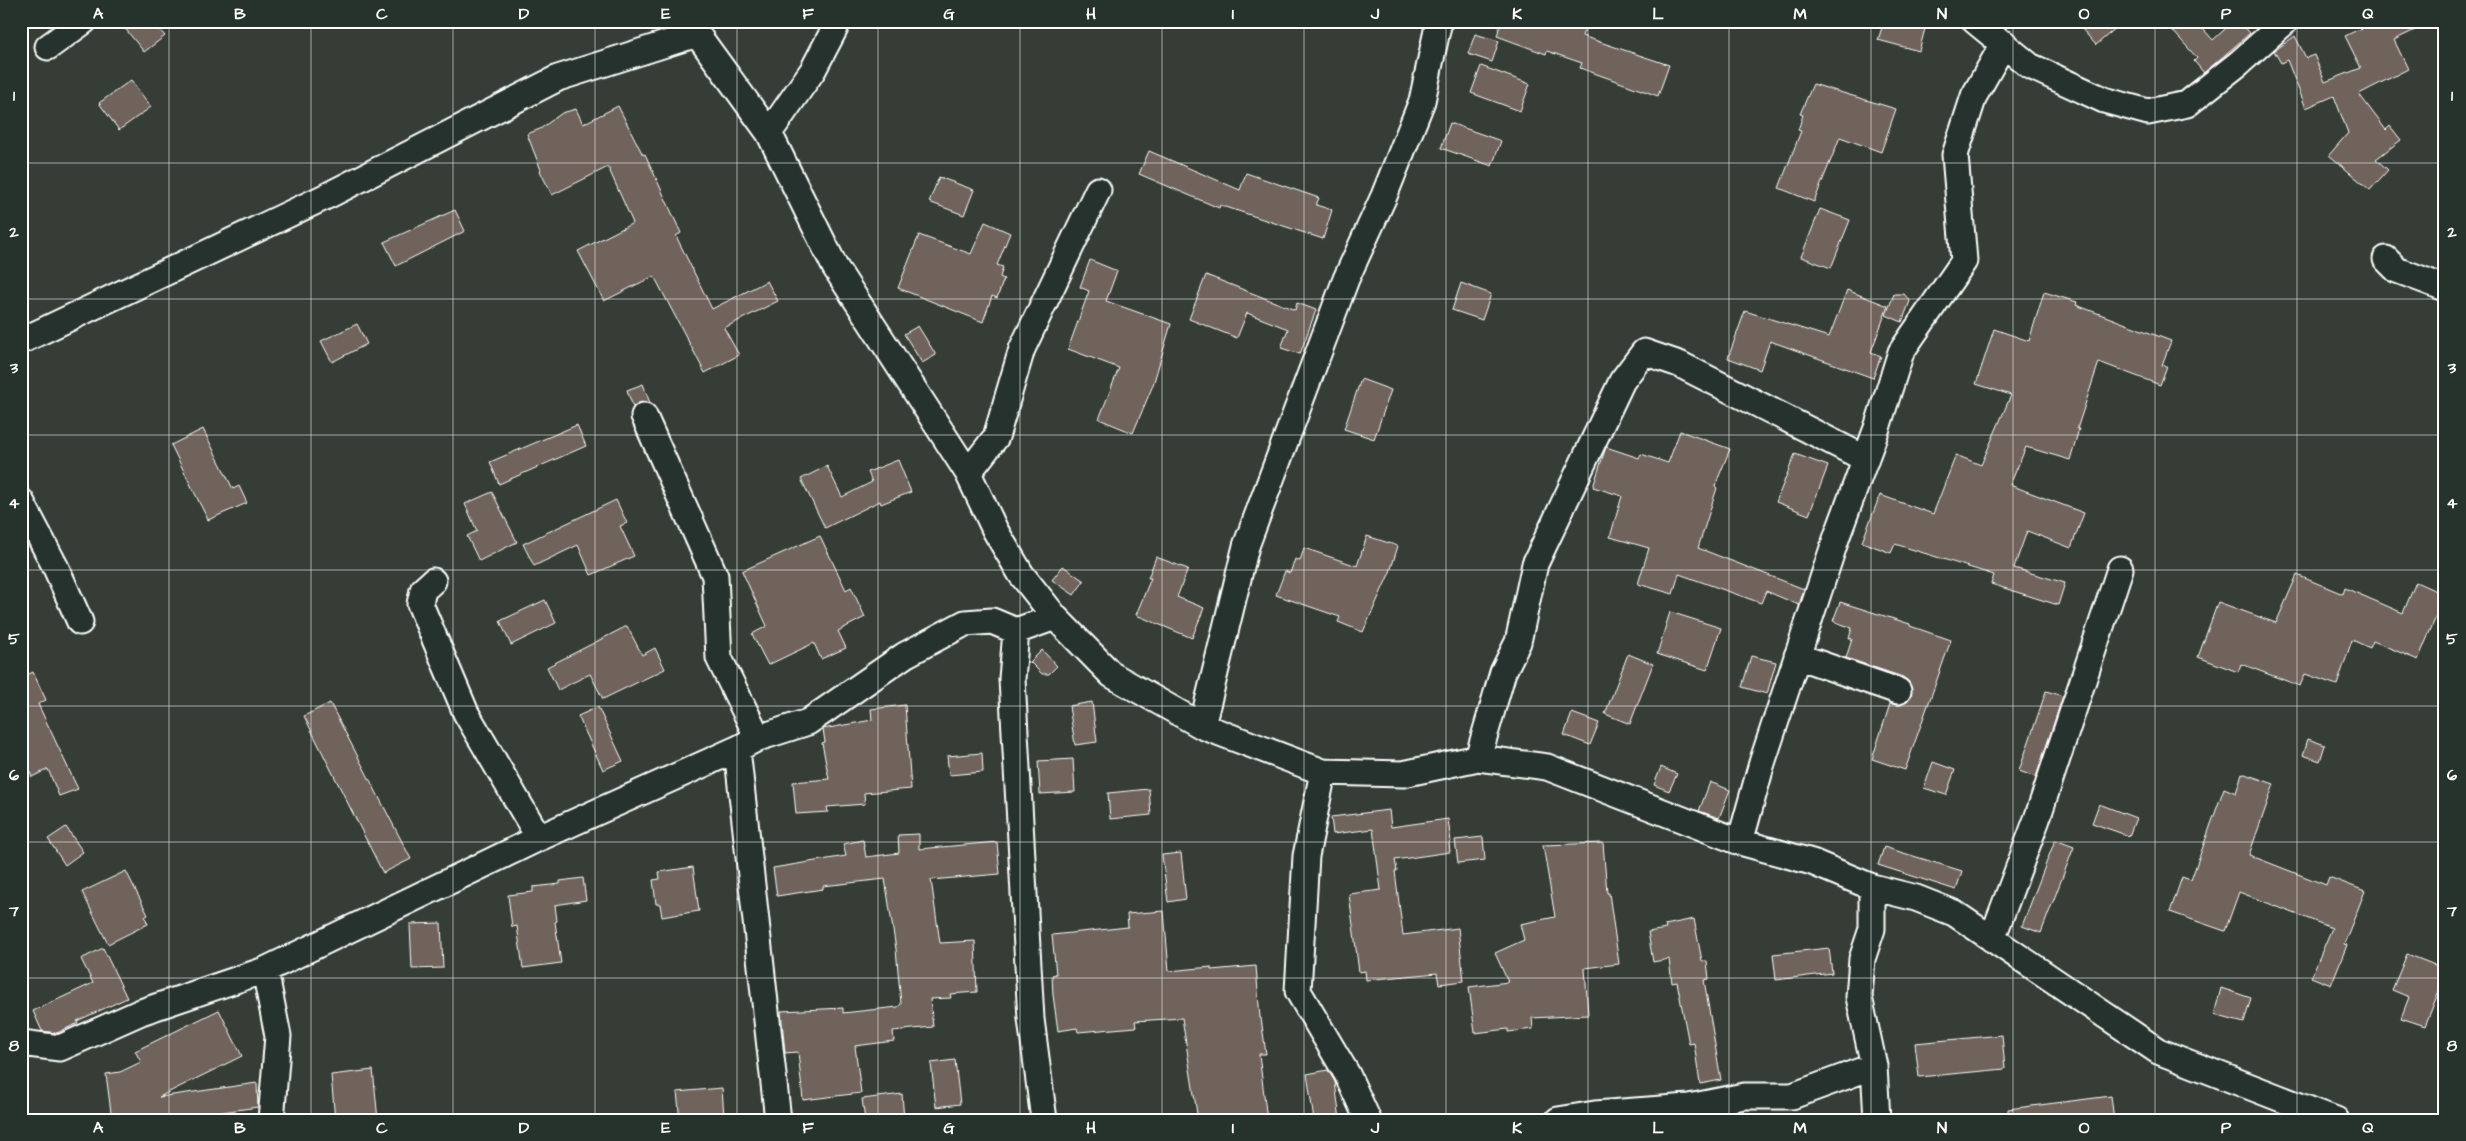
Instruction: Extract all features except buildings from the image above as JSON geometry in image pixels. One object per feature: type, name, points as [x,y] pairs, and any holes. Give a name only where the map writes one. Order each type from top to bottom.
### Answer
[{"type":"street","points":[[48,47],[84,21]]},
{"type":"street","points":[[769,133],[812,70],[835,28],[836,21]]},
{"type":"street","points":[[1202,726],[1246,546],[1346,278],[1384,196],[1422,101],[1439,21]]},
{"type":"street","points":[[1975,21],[2030,66],[2104,100],[2148,112],[2187,104],[2239,63],[2286,21]]},
{"type":"street","points":[[21,341],[327,196],[558,78],[691,28],[769,133],[835,267],[968,473],[995,530],[1022,574],[1055,617],[1112,674],[1202,726],[1323,772],[1403,774],[1478,758],[1547,767],[1740,842],[1812,862],[1872,887],[1916,898],[1954,914],[2158,1051],[2336,1120]]},
{"type":"street","points":[[1740,842],[1762,762],[1837,536],[1866,459],[1901,352],[1964,261],[1955,155],[1974,96],[2004,43]]},
{"type":"street","points":[[968,473],[996,437],[1022,348],[1098,190]]},
{"type":"street","points":[[2386,259],[2397,270],[2445,288]]},
{"type":"street","points":[[1478,758],[1504,672],[1518,642],[1535,564],[1622,381],[1644,352],[1679,364],[1866,459]]},
{"type":"street","points":[[644,416],[715,576],[719,658],[748,744],[778,1120]]},
{"type":"street","points":[[21,501],[56,568],[80,622]]},
{"type":"street","points":[[1992,939],[2037,819],[2120,569]]},
{"type":"street","points":[[433,581],[423,590],[420,604],[424,614],[466,713],[539,838]]},
{"type":"street","points":[[21,1043],[60,1048],[141,1012],[265,970],[539,838],[748,744],[808,722],[905,655],[965,623],[992,621],[1016,630],[1055,617]]},
{"type":"street","points":[[1016,630],[1012,679],[1030,1019],[1044,1120]]},
{"type":"street","points":[[1797,656],[1898,691]]},
{"type":"street","points":[[1323,772],[1306,856],[1298,991],[1346,1074],[1368,1120]]},
{"type":"street","points":[[1872,887],[1872,929],[1862,959],[1859,997],[1874,1066],[1877,1120]]},
{"type":"street","points":[[265,970],[278,1036],[271,1120]]},
{"type":"street","points":[[1558,1120],[1595,1114],[1689,1107],[1744,1096],[1792,1096],[1874,1066]]}]
